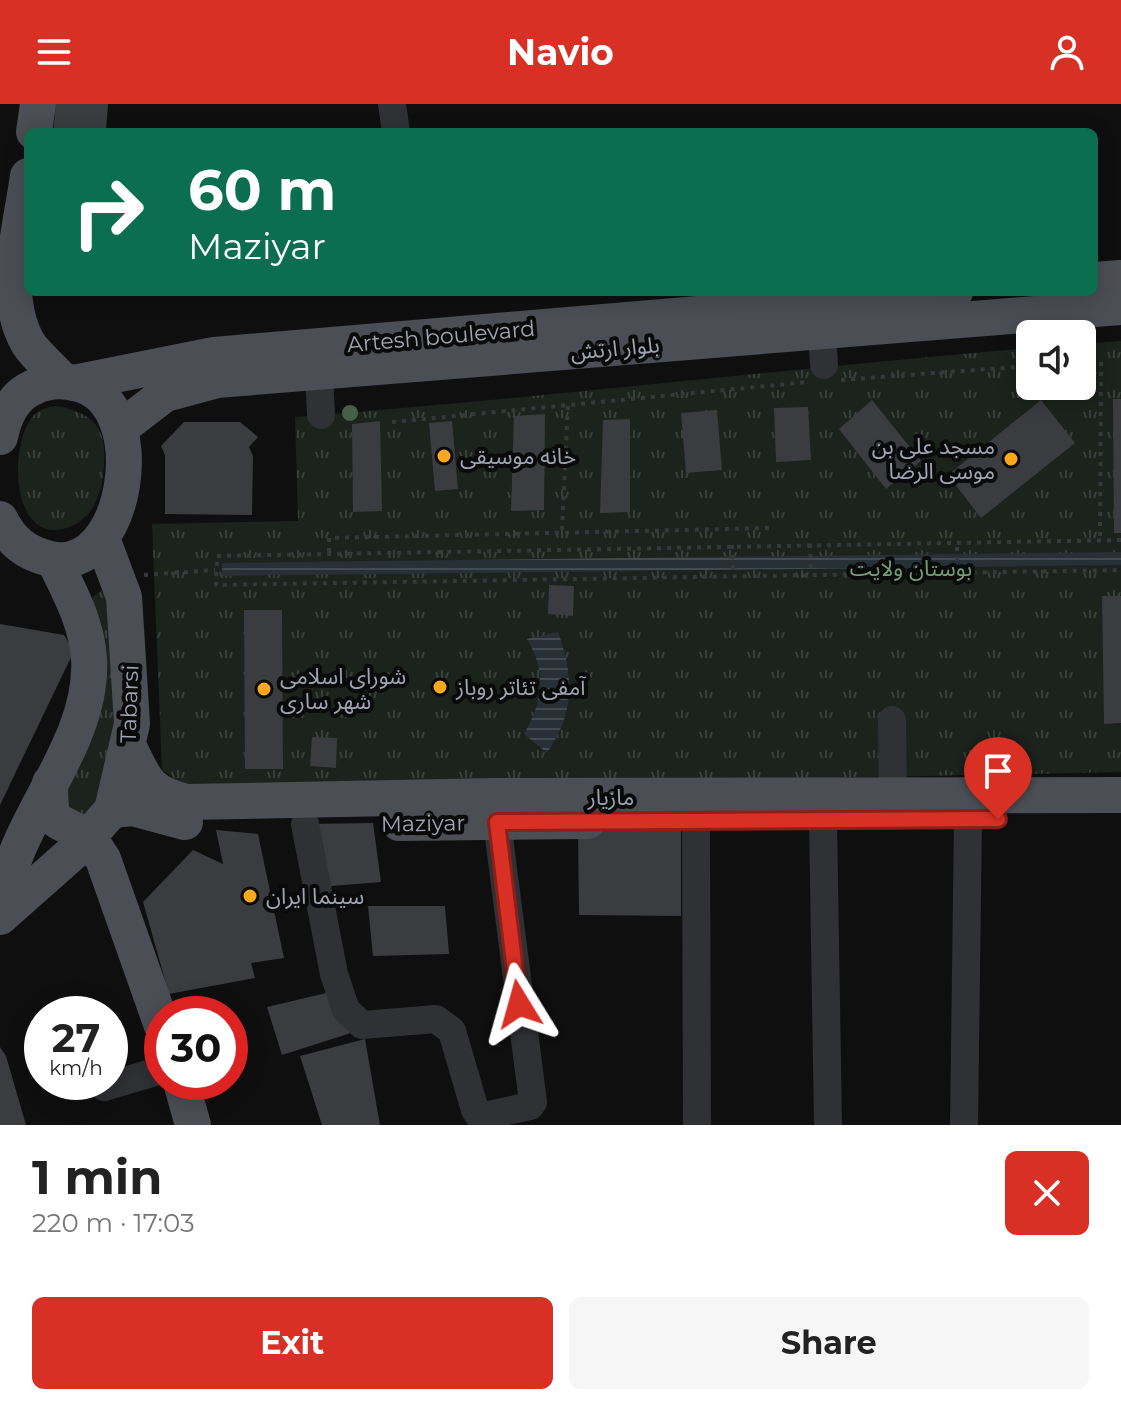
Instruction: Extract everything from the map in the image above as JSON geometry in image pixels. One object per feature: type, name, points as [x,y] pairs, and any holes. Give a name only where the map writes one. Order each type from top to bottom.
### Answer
[{"type":"main road","points":[[35,128],[38,104]]},
{"type":"main road","points":[[3,534],[29,553],[54,560],[81,556],[103,541],[121,491],[122,427],[110,404],[90,387],[68,381],[28,344],[6,299],[24,198]]},
{"type":"main road","points":[[1098,280],[1121,278]]},
{"type":"main road","name":"Artesh boulevard","points":[[3,416],[31,388],[214,355],[600,336],[923,296]]},
{"type":"main road","name":"بلوار ارتش","points":[[122,427],[165,394],[217,380],[319,372],[600,336],[823,365],[1121,307]]},
{"type":"main road","name":"Tabarsi","points":[[0,917],[88,838],[112,810],[132,724],[130,647],[120,584],[103,541]]},
{"type":"main road","name":"Tabarsi","points":[[0,900],[9,844],[50,783],[78,723],[88,691],[89,657],[79,613],[54,560]]},
{"type":"main road","name":"مازیار","points":[[129,747],[145,781],[158,794],[186,802],[495,796],[879,804],[1121,795]]},
{"type":"main road","points":[[50,783],[51,814],[58,824],[88,838],[103,859],[152,996]]},
{"type":"main road","name":"Maziyar","points":[[112,810],[133,808],[194,824],[823,820],[879,804],[968,819],[1121,818]]},
{"type":"main road","points":[[186,1100],[193,1125]]},
{"type":"street","points":[[392,104],[395,128]]},
{"type":"street","points":[[319,372],[321,415]]},
{"type":"street","points":[[879,804],[892,720]]},
{"type":"street","points":[[964,1125],[968,819]]},
{"type":"street","points":[[823,820],[828,1125]]},
{"type":"street","points":[[696,821],[697,1125]]},
{"type":"street","points":[[305,824],[334,974],[346,1010],[362,1025],[436,1019],[446,1024],[452,1031],[475,1110],[483,1121],[530,1106],[533,1102],[497,822]]},
{"type":"path","points":[[1096,361],[1101,361],[1100,540]]},
{"type":"path","points":[[392,422],[568,404],[823,365],[1016,366]]},
{"type":"path","points":[[562,531],[568,404]]},
{"type":"path","points":[[329,552],[329,538],[769,528]]},
{"type":"path","points":[[1121,540],[217,556],[216,585],[1121,570]]},
{"type":"path","points":[[957,541],[957,571]]},
{"type":"path","points":[[810,544],[811,573]]},
{"type":"path","points":[[732,545],[733,575]]},
{"type":"path","points":[[120,584],[154,572],[216,569]]},
{"type":"green space","name":"بوستان ولایت","points":[[1121,341],[1121,772],[191,791],[162,770],[152,524],[298,521],[295,417],[1016,349],[1016,400],[1096,400],[1096,343]]},
{"type":"green space","points":[[56,406],[92,420],[102,437],[104,461],[100,491],[90,512],[72,526],[52,530],[37,524],[26,510],[18,471],[25,430],[36,413]]},
{"type":"green space","points":[[106,588],[117,595],[113,784],[85,817],[67,806],[66,766],[91,598]]},
{"type":"shaded area","points":[[1121,552],[1121,565],[222,576],[222,563]]},
{"type":"shaded area","points":[[558,632],[567,664],[569,694],[563,723],[547,753],[524,734],[539,699],[540,687],[538,663],[527,639]]},
{"type":"building","points":[[56,104],[108,104],[106,128],[53,128]]},
{"type":"building","points":[[1113,399],[1121,399],[1121,533],[1114,533]]},
{"type":"building","points":[[872,400],[921,461],[886,489],[839,429]]},
{"type":"building","name":"مسجد علی بن موسی الرضا","points":[[1041,400],[1075,443],[981,518],[948,475]]},
{"type":"building","points":[[808,407],[811,460],[776,462],[774,408]]},
{"type":"building","points":[[717,410],[722,470],[686,473],[681,413]]},
{"type":"building","points":[[545,414],[544,510],[511,511],[514,416]]},
{"type":"building","points":[[630,419],[630,512],[600,513],[603,420]]},
{"type":"building","points":[[380,421],[382,511],[353,512],[352,424]]},
{"type":"building","name":"خانه موسیقی","points":[[452,421],[458,489],[435,491],[429,423]]},
{"type":"building","points":[[184,422],[240,422],[258,437],[249,447],[253,456],[252,515],[165,514],[165,455],[161,446]]},
{"type":"building","points":[[549,585],[574,586],[573,616],[548,614]]},
{"type":"building","points":[[1102,596],[1121,596],[1121,723],[1104,724]]},
{"type":"building","name":"شورای اسلامی شهر ساری","points":[[244,610],[282,610],[283,769],[245,769]]},
{"type":"building","points":[[0,624],[64,635],[74,651],[0,805]]},
{"type":"building","points":[[312,737],[337,738],[336,768],[310,766]]},
{"type":"building","points":[[373,823],[381,882],[319,887],[305,824]]},
{"type":"building","points":[[681,829],[681,916],[579,915],[578,830]]},
{"type":"building","points":[[216,830],[258,834],[284,958],[251,963],[255,978],[169,994],[143,902],[193,850],[223,864]]},
{"type":"building","points":[[368,906],[445,906],[449,954],[373,956]]},
{"type":"building","points":[[339,990],[351,1033],[282,1055],[267,1007]]},
{"type":"building","points":[[365,1039],[380,1125],[322,1125],[300,1056]]},
{"type":"building","points":[[0,1047],[6,1056],[26,1125],[0,1125]]},
{"type":"place","name":"خانه موسیقی","points":[[444,456]]},
{"type":"place","name":"مسجد علی بن موسی الرضا","points":[[1011,459]]},
{"type":"place","name":"آمفی تئاتر روباز","points":[[440,687]]},
{"type":"place","name":"شورای اسلامی شهر ساری","points":[[264,689]]},
{"type":"place","name":"سینما ایران","points":[[250,896]]},
{"type":"route","points":[[519,1004],[497,822],[998,819]]}]
